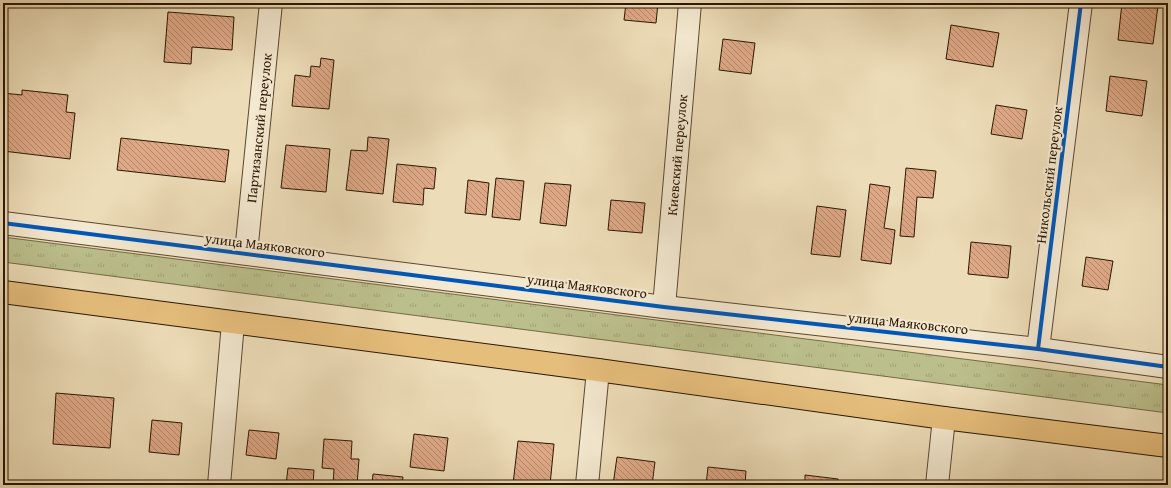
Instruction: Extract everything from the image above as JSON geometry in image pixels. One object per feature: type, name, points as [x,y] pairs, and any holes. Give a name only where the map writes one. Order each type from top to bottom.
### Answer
[{"type":"main road","points":[[3,292],[598,370],[944,418],[1168,446]]},
{"type":"street","name":"Партизанский переулок","points":[[246,253],[271,3]]},
{"type":"street","name":"Киевский переулок","points":[[664,307],[690,3]]},
{"type":"street","name":"Никольский переулок","points":[[1038,349],[1081,3]]},
{"type":"street","name":"улица Маяковского","points":[[3,224],[246,253],[664,307],[1038,349],[1168,367]]},
{"type":"street","points":[[219,485],[233,323]]},
{"type":"street","points":[[587,485],[598,370]]},
{"type":"street","points":[[938,485],[944,418]]},
{"type":"green space","points":[[3,237],[1168,385],[1168,413],[3,262]]},
{"type":"building","points":[[137,3],[168,3],[167,7]]},
{"type":"building","points":[[626,3],[658,3],[656,23],[624,20]]},
{"type":"building","points":[[1122,3],[1158,6],[1153,44],[1118,40]]},
{"type":"building","points":[[168,12],[234,17],[232,50],[192,47],[191,64],[164,62]]},
{"type":"building","points":[[951,25],[999,33],[993,67],[946,59]]},
{"type":"building","points":[[723,39],[755,43],[751,74],[719,70]]},
{"type":"building","points":[[321,58],[334,60],[329,109],[292,106],[295,75],[310,77],[311,66],[320,67]]},
{"type":"building","points":[[1110,76],[1147,81],[1142,116],[1106,111]]},
{"type":"building","points":[[22,90],[68,95],[66,112],[75,113],[70,159],[3,151],[3,93],[22,95]]},
{"type":"building","points":[[996,105],[1027,110],[1022,139],[991,134]]},
{"type":"building","points":[[368,137],[389,139],[383,194],[346,190],[351,150],[367,151]]},
{"type":"building","points":[[121,138],[229,150],[225,182],[117,170]]},
{"type":"building","points":[[286,145],[330,149],[326,192],[281,188]]},
{"type":"building","points":[[397,164],[436,168],[434,189],[424,188],[423,205],[393,202]]},
{"type":"building","points":[[906,168],[936,171],[933,198],[917,197],[914,237],[900,236]]},
{"type":"building","points":[[496,178],[524,181],[520,220],[492,217]]},
{"type":"building","points":[[468,180],[489,183],[486,215],[465,213]]},
{"type":"building","points":[[545,183],[571,185],[566,226],[540,223]]},
{"type":"building","points":[[870,184],[890,187],[884,228],[895,230],[891,264],[861,260]]},
{"type":"building","points":[[611,200],[645,203],[642,233],[608,230]]},
{"type":"building","points":[[817,206],[846,210],[840,257],[811,254]]},
{"type":"building","points":[[971,242],[1011,246],[1008,278],[968,274]]},
{"type":"building","points":[[1086,257],[1113,261],[1108,290],[1082,286]]},
{"type":"building","points":[[56,393],[114,398],[110,448],[53,444]]},
{"type":"building","points":[[152,420],[182,423],[179,455],[149,452]]},
{"type":"building","points":[[249,430],[279,433],[276,459],[246,455]]},
{"type":"building","points":[[414,434],[448,438],[444,471],[410,467]]},
{"type":"building","points":[[324,439],[352,441],[351,459],[359,459],[357,485],[333,485],[334,469],[322,468]]},
{"type":"building","points":[[518,441],[554,444],[550,485],[513,484]]},
{"type":"building","points":[[617,457],[655,462],[652,485],[613,485]]},
{"type":"building","points":[[708,467],[746,471],[745,485],[706,485]]},
{"type":"building","points":[[288,468],[314,470],[313,485],[286,485]]},
{"type":"building","points":[[373,474],[403,477],[402,485],[372,485]]},
{"type":"building","points":[[805,475],[838,479],[838,485],[805,485]]},
{"type":"cycle path","points":[[1038,349],[1081,3]]},
{"type":"cycle path","points":[[3,223],[664,307],[1038,349],[1168,367]]}]
